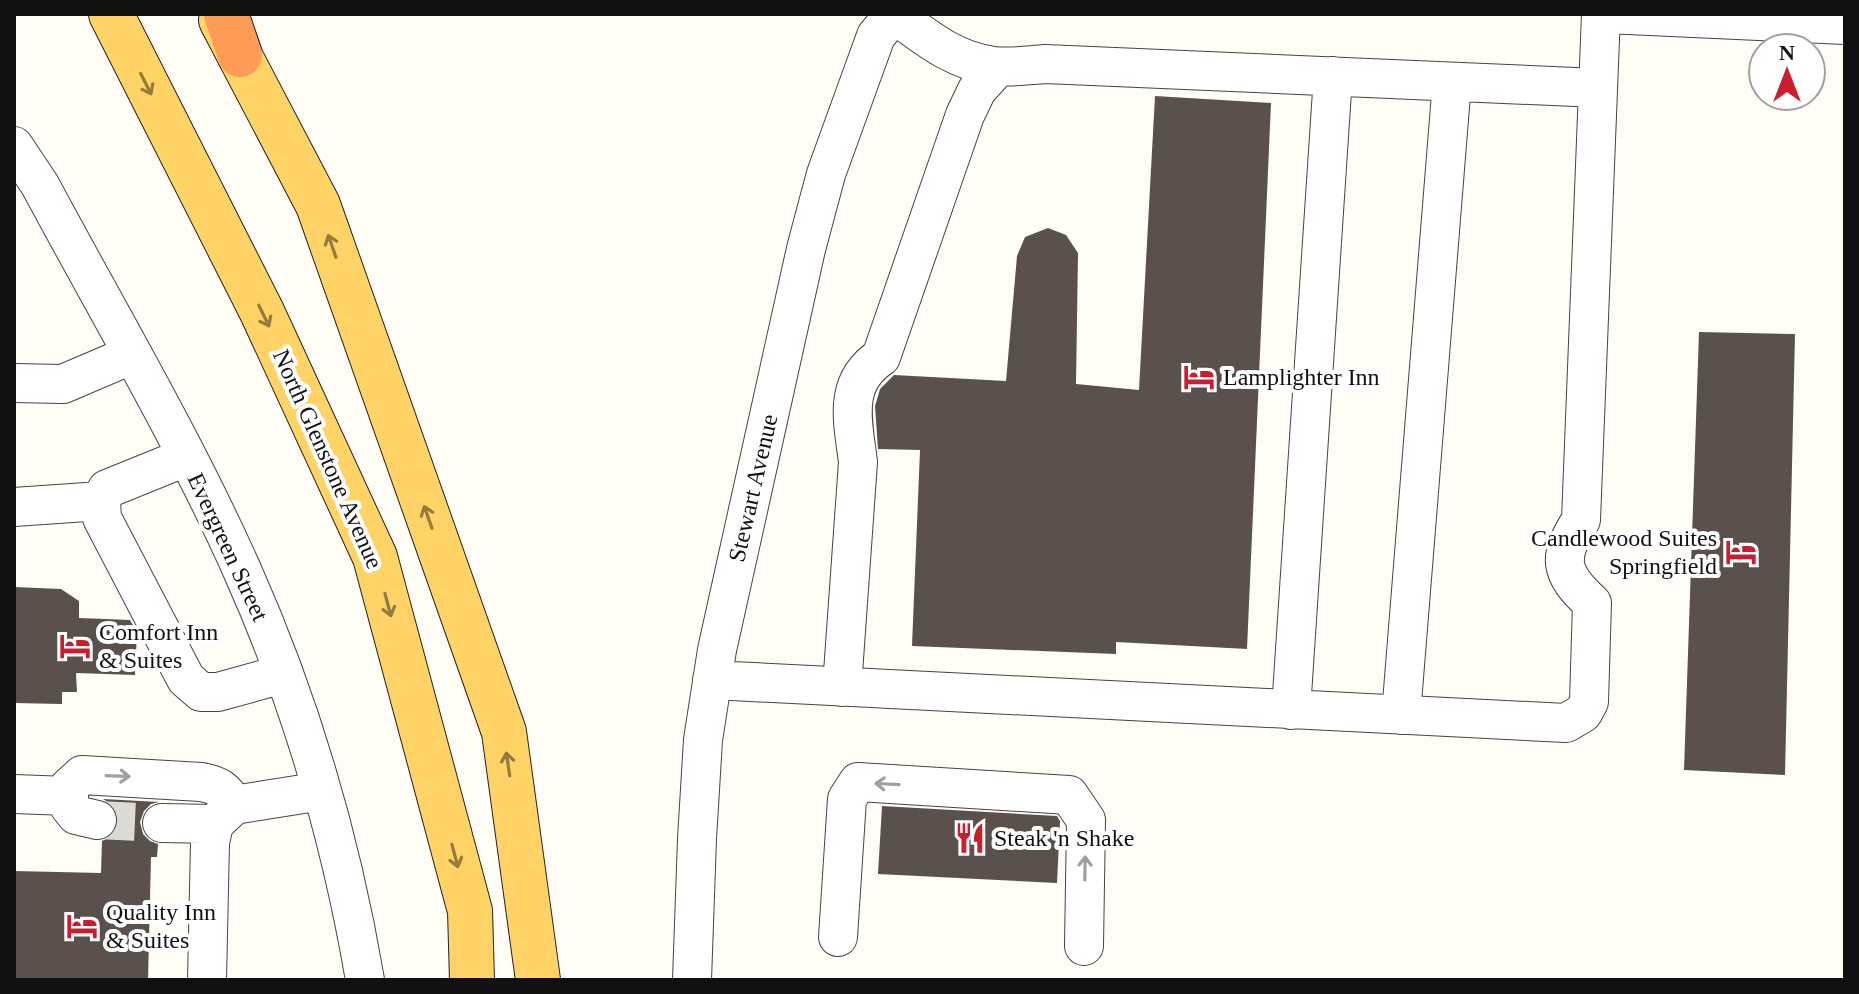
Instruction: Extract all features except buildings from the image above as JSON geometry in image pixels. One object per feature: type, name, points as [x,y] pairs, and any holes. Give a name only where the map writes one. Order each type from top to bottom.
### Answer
[{"type":"highway","points":[[226,14],[240,55]]},
{"type":"main road","name":"North Glenstone Avenue","points":[[111,14],[262,312],[375,557],[470,911],[472,980]]},
{"type":"main road","points":[[218,14],[318,205],[504,732],[538,980]]},
{"type":"street","points":[[894,14],[942,49],[970,62],[998,67],[1045,64],[1598,88]]},
{"type":"street","name":"Stewart Avenue","points":[[692,980],[703,740],[712,680],[806,249],[826,174],[876,36],[894,14]]},
{"type":"street","points":[[712,680],[1566,723],[1583,713],[1589,702],[1592,603],[1570,581],[1564,567],[1565,549],[1581,520],[1598,88],[1618,14],[1845,25]]},
{"type":"street","points":[[842,687],[858,462],[853,429],[857,381],[866,367],[881,357],[965,115],[977,90],[998,67]]},
{"type":"street","points":[[1291,710],[1333,76]]},
{"type":"street","points":[[1401,715],[1452,82]]},
{"type":"street","name":"Evergreen Street","points":[[14,146],[27,189],[131,355],[242,571],[283,674],[322,791],[345,879],[365,980]]},
{"type":"street","points":[[14,383],[63,384],[131,355]]},
{"type":"street","points":[[186,457],[107,489],[101,501],[102,518],[186,679],[201,692],[218,692],[283,674]]},
{"type":"street","points":[[14,507],[101,501]]},
{"type":"street","points":[[97,820],[76,815],[69,806],[69,787],[82,775],[181,779],[216,785],[226,791],[224,814],[210,843],[207,980]]},
{"type":"street","points":[[838,937],[847,799],[858,782],[1069,795],[1086,820],[1084,946]]},
{"type":"street","points":[[162,823],[224,814],[322,791]]},
{"type":"street","points":[[14,794],[68,796]]},
{"type":"tunnel","points":[[97,820],[162,823]]},
{"type":"place","name":"Lamplighter Inn","points":[[1199,377]]},
{"type":"place","name":"Candlewood Suites Springfield","points":[[1741,552]]},
{"type":"place","name":"Comfort Inn & Suites","points":[[75,646]]},
{"type":"place","name":"Steak 'n Shake","points":[[970,838]]},
{"type":"place","name":"Quality Inn & Suites","points":[[82,926]]}]
